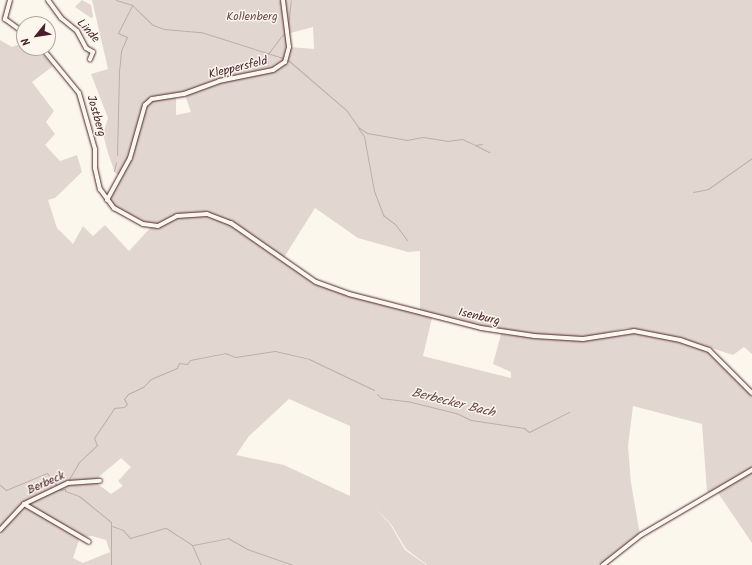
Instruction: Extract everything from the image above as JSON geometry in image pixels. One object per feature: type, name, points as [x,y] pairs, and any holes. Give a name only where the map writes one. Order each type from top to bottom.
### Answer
[{"type":"street","points":[[10,0],[5,19],[16,27]]},
{"type":"street","name":"Linde","points":[[48,0],[61,18],[77,31],[86,48],[93,52],[90,59]]},
{"type":"street","name":"Kleppersfeld","points":[[107,200],[130,158],[145,105],[152,99],[184,94],[203,87],[273,70],[285,62],[288,47],[283,0]]},
{"type":"street","name":"Jostberg","points":[[48,56],[78,93],[95,149],[95,168],[100,189],[114,208],[143,224],[153,226],[177,216],[207,214]]},
{"type":"street","name":"Isenburg","points":[[207,214],[231,223],[316,282],[335,290],[502,333],[583,339],[626,330],[680,340],[709,350],[752,393]]},
{"type":"street","points":[[603,565],[641,536],[752,470]]},
{"type":"street","name":"Berbeck","points":[[0,530],[24,504],[68,483],[100,481]]},
{"type":"street","name":"Berbeck","points":[[24,504],[89,542]]},
{"type":"green space","points":[[82,0],[91,5],[93,17],[91,18],[75,7]]},
{"type":"green space","name":"Kollenberg","points":[[92,0],[752,0],[752,354],[744,347],[733,355],[680,338],[625,328],[596,336],[615,333],[616,336],[633,332],[679,342],[708,352],[752,396],[752,470],[717,492],[707,492],[702,424],[633,406],[628,446],[631,483],[640,535],[601,565],[427,565],[406,549],[391,524],[375,508],[390,524],[405,550],[426,565],[0,565],[0,40],[12,47],[16,45],[16,56],[44,56],[53,66],[32,82],[54,111],[46,122],[55,134],[45,145],[60,161],[77,155],[82,172],[55,198],[48,200],[57,228],[73,244],[83,226],[93,236],[105,225],[129,251],[152,226],[114,208],[107,200],[121,176],[115,173],[108,153],[103,134],[108,118],[91,74],[108,69]],"holes":[[[313,27],[314,49],[289,47],[287,34]],[[185,95],[191,112],[176,115],[176,97]],[[315,208],[358,238],[408,252],[420,251],[420,313],[316,282],[283,259]],[[425,314],[527,336],[501,334],[493,364],[511,372],[511,378],[423,356],[432,318]],[[289,399],[350,426],[350,496],[284,465],[236,455],[249,436]],[[121,458],[131,467],[118,481],[123,486],[111,494],[94,481]],[[92,536],[106,540],[110,552],[83,563],[73,558],[80,537]]]},
{"type":"green space","points":[[752,471],[752,543],[718,493]]},
{"type":"waterway","points":[[116,0],[132,5],[153,25],[164,29],[201,32],[283,58]]},
{"type":"waterway","points":[[288,27],[291,0]]},
{"type":"waterway","points":[[117,155],[119,71],[121,51],[127,37],[118,33],[132,5]]},
{"type":"waterway","points":[[268,54],[283,34]]},
{"type":"waterway","points":[[288,60],[347,111],[358,127],[367,133],[407,140],[423,137],[447,141],[462,139],[475,145],[482,144]]},
{"type":"waterway","points":[[358,128],[364,136],[374,191],[383,215],[395,224],[407,240]]},
{"type":"waterway","points":[[475,145],[489,152]]},
{"type":"waterway","points":[[693,192],[708,189],[752,158]]},
{"type":"waterway","points":[[114,171],[116,162]]},
{"type":"waterway","name":"Berbecker Bach","points":[[68,481],[79,462],[97,445],[94,438],[114,408],[124,407],[127,404],[124,399],[128,394],[143,387],[151,379],[177,368],[179,363],[187,364],[190,360],[225,353],[235,357],[275,351],[309,359],[374,390]]},
{"type":"waterway","name":"Berbecker Bach","points":[[377,394],[381,398],[407,401],[456,413],[471,420],[524,428],[529,432],[569,412]]},
{"type":"waterway","name":"Berbecker Bach","points":[[0,485],[6,490],[47,473],[57,486]]},
{"type":"waterway","points":[[59,490],[65,489],[65,491],[79,496],[111,522],[111,565]]},
{"type":"waterway","points":[[112,526],[123,530],[130,538],[166,528],[192,545],[201,565]]},
{"type":"waterway","points":[[193,545],[228,538],[247,549],[293,565]]}]
